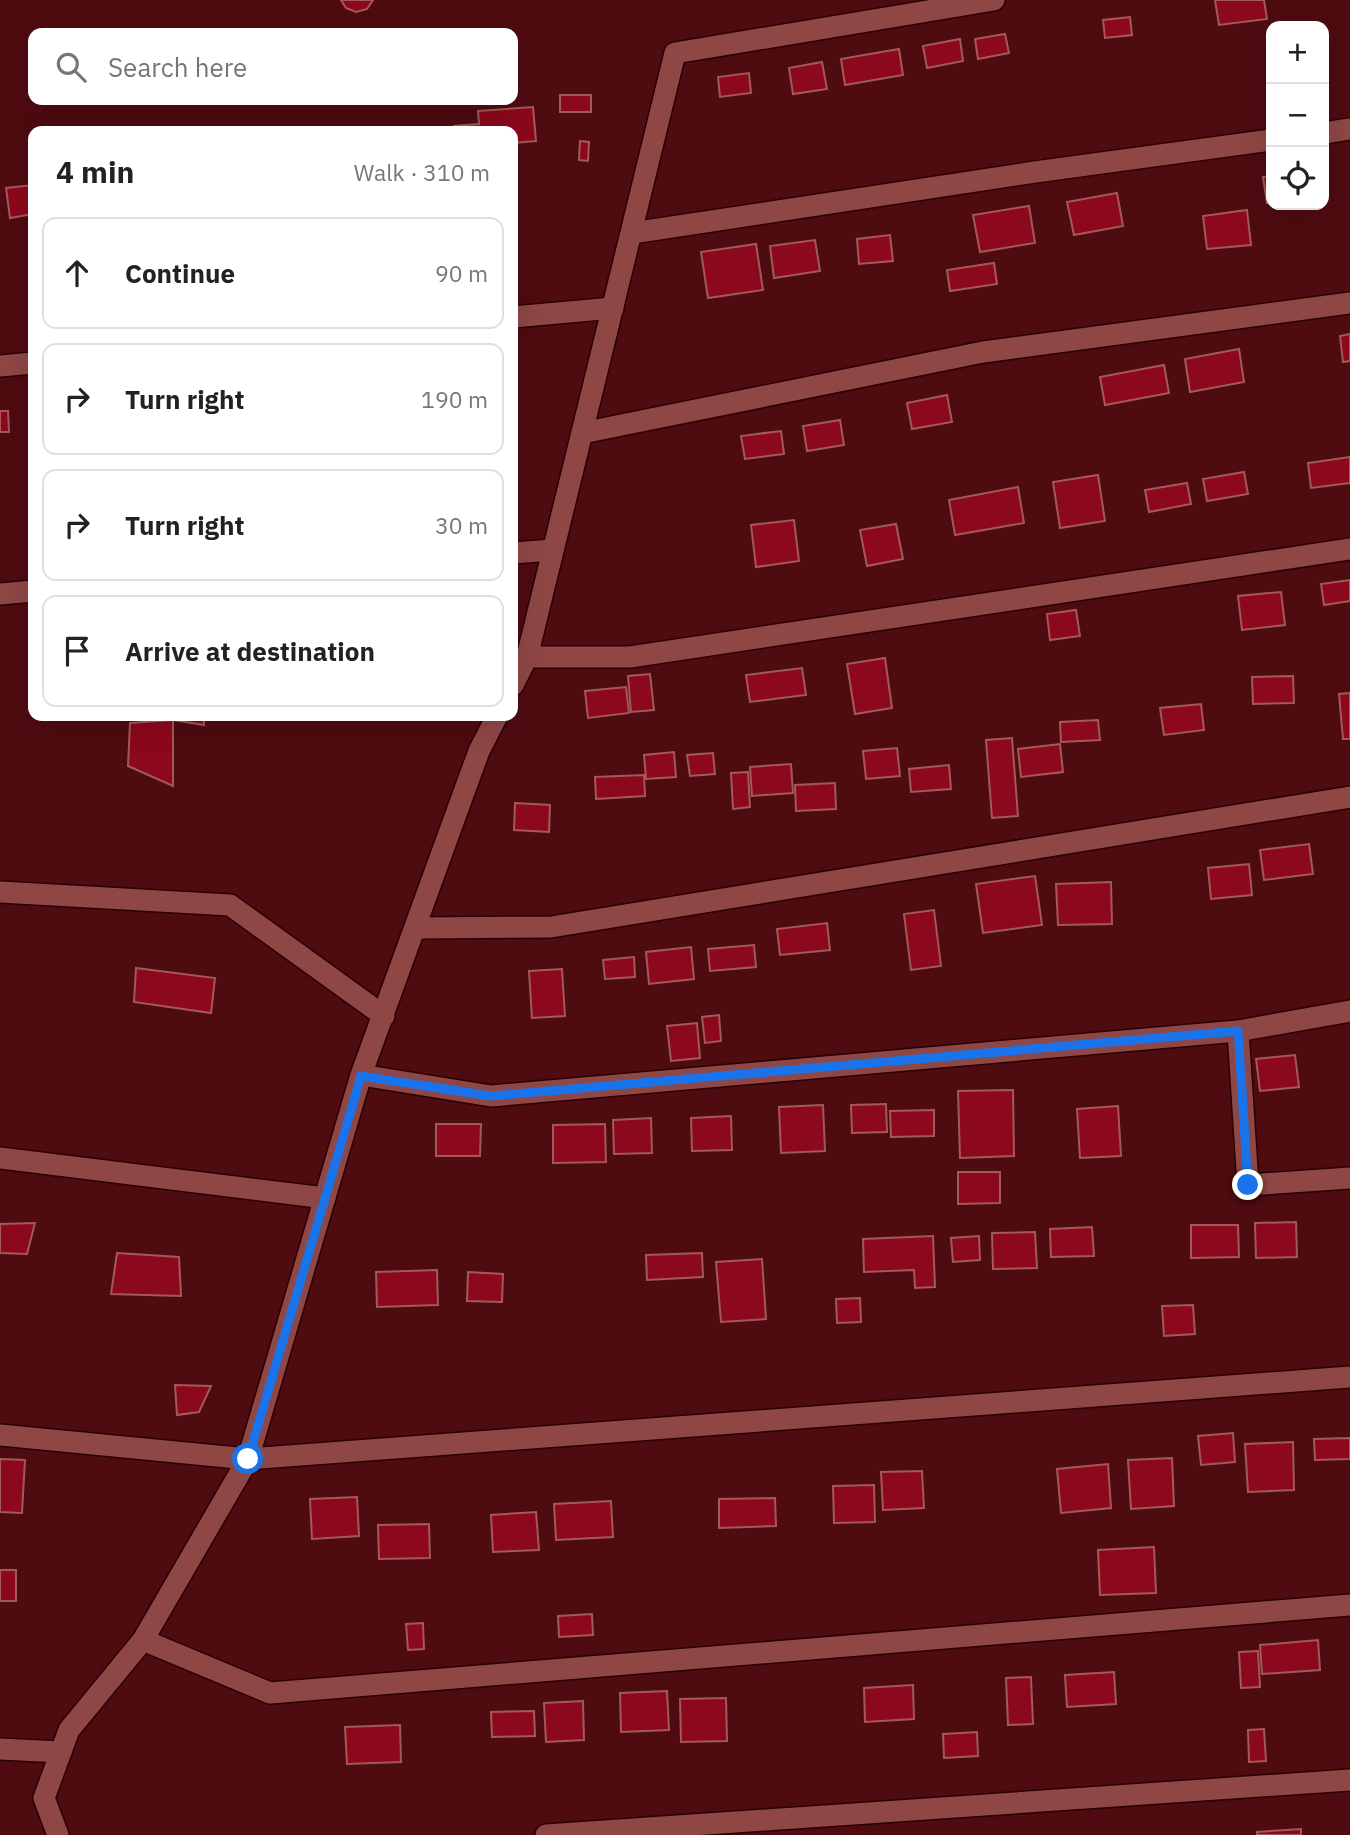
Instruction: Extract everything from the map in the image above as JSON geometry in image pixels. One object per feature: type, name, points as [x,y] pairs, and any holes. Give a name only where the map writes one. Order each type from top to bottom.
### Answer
[{"type":"street","points":[[518,675],[527,657],[675,53],[994,0]]},
{"type":"street","points":[[1329,132],[1350,130]]},
{"type":"street","points":[[632,233],[1021,174],[1266,141]]},
{"type":"street","points":[[582,433],[983,352],[1350,303]]},
{"type":"street","points":[[518,316],[613,307]]},
{"type":"street","points":[[0,366],[28,363]]},
{"type":"street","points":[[527,657],[630,657],[1350,549]]},
{"type":"street","points":[[518,553],[553,550]]},
{"type":"street","points":[[0,594],[28,591]]},
{"type":"street","points":[[58,1835],[44,1798],[69,1730],[143,1640],[248,1459],[361,1076],[479,751],[494,721]]},
{"type":"street","points":[[416,928],[551,927],[1350,797]]},
{"type":"street","points":[[0,892],[230,905],[384,1016]]},
{"type":"street","points":[[361,1076],[491,1096],[1238,1031],[1350,1011]]},
{"type":"street","points":[[1238,1031],[1248,1185],[1350,1178]]},
{"type":"street","points":[[0,1158],[325,1198]]},
{"type":"street","points":[[0,1435],[248,1459],[1350,1377]]},
{"type":"street","points":[[143,1640],[270,1693],[1350,1605]]},
{"type":"street","points":[[0,1749],[61,1752]]},
{"type":"street","points":[[545,1835],[1350,1780]]},
{"type":"building","points":[[341,0],[373,0],[367,9],[356,12],[346,8]]},
{"type":"building","points":[[1215,0],[1264,0],[1267,19],[1219,25]]},
{"type":"building","points":[[1130,17],[1132,35],[1105,38],[1103,20]]},
{"type":"building","points":[[1005,34],[1009,53],[978,59],[975,39]]},
{"type":"building","points":[[960,39],[963,61],[927,68],[923,46]]},
{"type":"building","points":[[899,49],[903,75],[845,85],[841,59]]},
{"type":"building","points":[[822,62],[827,89],[793,94],[789,68]]},
{"type":"building","points":[[749,73],[751,93],[720,97],[718,77]]},
{"type":"building","points":[[560,95],[591,95],[591,112],[560,112]]},
{"type":"building","points":[[533,107],[536,141],[518,143],[518,126],[454,126],[479,124],[478,111]]},
{"type":"building","points":[[580,141],[589,142],[588,161],[579,160]]},
{"type":"building","points":[[28,186],[28,215],[10,218],[6,188]]},
{"type":"building","points":[[1117,193],[1123,226],[1074,235],[1067,202]]},
{"type":"building","points":[[1029,206],[1035,243],[980,252],[973,215]]},
{"type":"building","points":[[1247,210],[1251,245],[1207,249],[1203,216]]},
{"type":"building","points":[[890,235],[893,261],[859,264],[857,239]]},
{"type":"building","points":[[815,240],[820,271],[774,278],[770,246]]},
{"type":"building","points":[[756,244],[763,290],[708,298],[701,252]]},
{"type":"building","points":[[994,263],[997,284],[950,291],[947,270]]},
{"type":"building","points":[[1350,334],[1350,361],[1343,362],[1340,336]]},
{"type":"building","points":[[1239,349],[1244,382],[1190,392],[1185,359]]},
{"type":"building","points":[[1164,365],[1169,393],[1105,405],[1100,377]]},
{"type":"building","points":[[947,395],[952,422],[912,429],[907,403]]},
{"type":"building","points":[[0,411],[8,411],[9,432],[0,432]]},
{"type":"building","points":[[840,420],[844,445],[807,451],[803,426]]},
{"type":"building","points":[[781,431],[784,454],[745,459],[741,436]]},
{"type":"building","points":[[1350,457],[1350,483],[1311,488],[1308,463]]},
{"type":"building","points":[[1244,472],[1248,494],[1207,501],[1203,479]]},
{"type":"building","points":[[1098,475],[1105,521],[1060,528],[1053,482]]},
{"type":"building","points":[[1187,483],[1191,504],[1149,512],[1145,490]]},
{"type":"building","points":[[1018,487],[1024,523],[955,535],[949,500]]},
{"type":"building","points":[[794,520],[799,561],[756,567],[751,525]]},
{"type":"building","points":[[896,524],[903,559],[867,566],[860,530]]},
{"type":"building","points":[[1350,580],[1350,601],[1324,605],[1321,584]]},
{"type":"building","points":[[1281,592],[1285,625],[1242,630],[1238,596]]},
{"type":"building","points":[[1076,610],[1080,636],[1050,640],[1047,614]]},
{"type":"building","points":[[885,658],[892,708],[855,714],[847,664]]},
{"type":"building","points":[[802,668],[806,695],[750,702],[746,675]]},
{"type":"building","points":[[650,674],[654,710],[631,712],[628,676]]},
{"type":"building","points":[[1293,676],[1294,703],[1253,704],[1252,677]]},
{"type":"building","points":[[626,687],[629,713],[588,718],[585,691]]},
{"type":"building","points":[[1350,693],[1350,739],[1343,739],[1339,694]]},
{"type":"building","points":[[1201,704],[1204,730],[1164,735],[1160,708]]},
{"type":"building","points":[[1098,720],[1100,740],[1061,742],[1060,722]]},
{"type":"building","points":[[173,721],[173,786],[128,766],[130,723]]},
{"type":"building","points":[[179,721],[204,721],[204,725]]},
{"type":"building","points":[[1012,738],[1018,816],[992,818],[986,740]]},
{"type":"building","points":[[1060,744],[1063,772],[1021,777],[1018,749]]},
{"type":"building","points":[[897,748],[900,776],[866,779],[863,751]]},
{"type":"building","points":[[674,752],[676,777],[646,779],[644,755]]},
{"type":"building","points":[[713,753],[715,774],[690,776],[687,755]]},
{"type":"building","points":[[791,764],[793,793],[752,796],[750,767]]},
{"type":"building","points":[[949,765],[951,789],[911,792],[909,769]]},
{"type":"building","points":[[748,772],[750,807],[733,809],[731,773]]},
{"type":"building","points":[[644,775],[645,796],[596,799],[595,777]]},
{"type":"building","points":[[835,783],[836,809],[796,811],[795,785]]},
{"type":"building","points":[[515,803],[550,805],[549,832],[514,830]]},
{"type":"building","points":[[1309,844],[1313,874],[1264,880],[1260,850]]},
{"type":"building","points":[[1249,864],[1252,895],[1211,899],[1208,868]]},
{"type":"building","points":[[1035,876],[1042,925],[983,933],[976,884]]},
{"type":"building","points":[[1111,882],[1112,924],[1058,925],[1056,884]]},
{"type":"building","points":[[934,910],[941,966],[911,970],[904,914]]},
{"type":"building","points":[[827,923],[830,950],[780,955],[777,929]]},
{"type":"building","points":[[754,945],[756,967],[710,971],[708,949]]},
{"type":"building","points":[[691,947],[694,979],[649,984],[646,952]]},
{"type":"building","points":[[634,957],[635,977],[605,979],[603,960]]},
{"type":"building","points":[[136,968],[215,978],[211,1013],[134,1002]]},
{"type":"building","points":[[562,969],[565,1016],[532,1018],[529,971]]},
{"type":"building","points":[[719,1015],[721,1041],[705,1043],[702,1017]]},
{"type":"building","points":[[697,1023],[700,1058],[671,1061],[667,1026]]},
{"type":"building","points":[[1295,1055],[1299,1087],[1260,1091],[1256,1059]]},
{"type":"building","points":[[1013,1090],[1014,1156],[960,1158],[958,1091]]},
{"type":"building","points":[[886,1104],[887,1132],[852,1133],[851,1105]]},
{"type":"building","points":[[823,1105],[825,1151],[781,1153],[779,1107]]},
{"type":"building","points":[[1118,1106],[1121,1156],[1080,1158],[1077,1109]]},
{"type":"building","points":[[934,1110],[934,1136],[891,1137],[890,1111]]},
{"type":"building","points":[[731,1116],[732,1150],[692,1151],[691,1118]]},
{"type":"building","points":[[651,1118],[652,1153],[614,1154],[613,1120]]},
{"type":"building","points":[[436,1124],[481,1124],[480,1156],[436,1156]]},
{"type":"building","points":[[605,1124],[606,1162],[553,1163],[553,1125]]},
{"type":"building","points":[[958,1172],[1000,1172],[1000,1203],[958,1204]]},
{"type":"building","points":[[1296,1222],[1297,1257],[1256,1258],[1255,1223]]},
{"type":"building","points":[[35,1223],[27,1254],[0,1253],[0,1224]]},
{"type":"building","points":[[1191,1225],[1238,1225],[1239,1257],[1191,1258]]},
{"type":"building","points":[[1092,1227],[1094,1256],[1051,1257],[1050,1229]]},
{"type":"building","points":[[1035,1232],[1037,1268],[993,1269],[992,1233]]},
{"type":"building","points":[[933,1236],[935,1287],[915,1288],[914,1270],[864,1272],[863,1239]]},
{"type":"building","points":[[979,1236],[980,1260],[953,1262],[951,1238]]},
{"type":"building","points":[[117,1253],[179,1257],[181,1296],[111,1294]]},
{"type":"building","points":[[702,1253],[703,1277],[647,1280],[646,1255]]},
{"type":"building","points":[[762,1259],[766,1319],[721,1322],[716,1262]]},
{"type":"building","points":[[437,1270],[438,1305],[377,1307],[376,1272]]},
{"type":"building","points":[[468,1272],[503,1274],[502,1302],[467,1301]]},
{"type":"building","points":[[860,1298],[861,1322],[837,1323],[836,1299]]},
{"type":"building","points":[[1193,1305],[1195,1334],[1164,1336],[1162,1306]]},
{"type":"building","points":[[175,1385],[211,1386],[199,1412],[177,1415]]},
{"type":"building","points":[[1233,1433],[1235,1462],[1201,1465],[1198,1436]]},
{"type":"building","points":[[1350,1438],[1350,1459],[1315,1460],[1314,1439]]},
{"type":"building","points":[[1293,1442],[1294,1490],[1248,1492],[1245,1444]]},
{"type":"building","points":[[1172,1458],[1174,1506],[1131,1509],[1128,1460]]},
{"type":"building","points":[[0,1459],[25,1460],[22,1513],[0,1512]]},
{"type":"building","points":[[1108,1464],[1111,1508],[1061,1513],[1057,1469]]},
{"type":"building","points":[[922,1471],[924,1508],[883,1510],[881,1472]]},
{"type":"building","points":[[874,1485],[875,1522],[834,1523],[833,1486]]},
{"type":"building","points":[[357,1497],[359,1536],[312,1539],[310,1499]]},
{"type":"building","points":[[775,1498],[776,1526],[719,1528],[719,1499]]},
{"type":"building","points":[[611,1501],[613,1537],[556,1540],[554,1504]]},
{"type":"building","points":[[536,1512],[539,1550],[493,1552],[491,1515]]},
{"type":"building","points":[[429,1524],[430,1558],[379,1559],[378,1525]]},
{"type":"building","points":[[1154,1547],[1156,1593],[1100,1595],[1098,1550]]},
{"type":"building","points":[[0,1570],[16,1570],[16,1601],[0,1601]]},
{"type":"building","points":[[592,1614],[593,1635],[559,1637],[558,1616]]},
{"type":"building","points":[[423,1623],[424,1649],[408,1650],[406,1624]]},
{"type":"building","points":[[1318,1640],[1320,1670],[1262,1674],[1260,1645]]},
{"type":"building","points":[[1258,1651],[1260,1687],[1241,1688],[1239,1652]]},
{"type":"building","points":[[1114,1672],[1116,1704],[1067,1707],[1065,1675]]},
{"type":"building","points":[[1031,1677],[1033,1724],[1008,1725],[1006,1678]]},
{"type":"building","points":[[913,1685],[914,1719],[865,1722],[864,1688]]},
{"type":"building","points":[[667,1691],[669,1730],[621,1732],[620,1693]]},
{"type":"building","points":[[726,1698],[727,1741],[681,1742],[680,1699]]},
{"type":"building","points":[[583,1701],[584,1740],[546,1742],[544,1703]]},
{"type":"building","points":[[534,1711],[535,1736],[492,1737],[491,1712]]},
{"type":"building","points":[[400,1725],[401,1762],[347,1764],[345,1727]]},
{"type":"building","points":[[1264,1729],[1266,1761],[1249,1762],[1248,1730]]},
{"type":"building","points":[[977,1732],[978,1756],[944,1758],[943,1734]]},
{"type":"building","points":[[1301,1829],[1301,1835],[1257,1835],[1257,1832]]},
{"type":"route","points":[[248,1459],[361,1076],[491,1096],[1238,1031],[1248,1185]]}]
